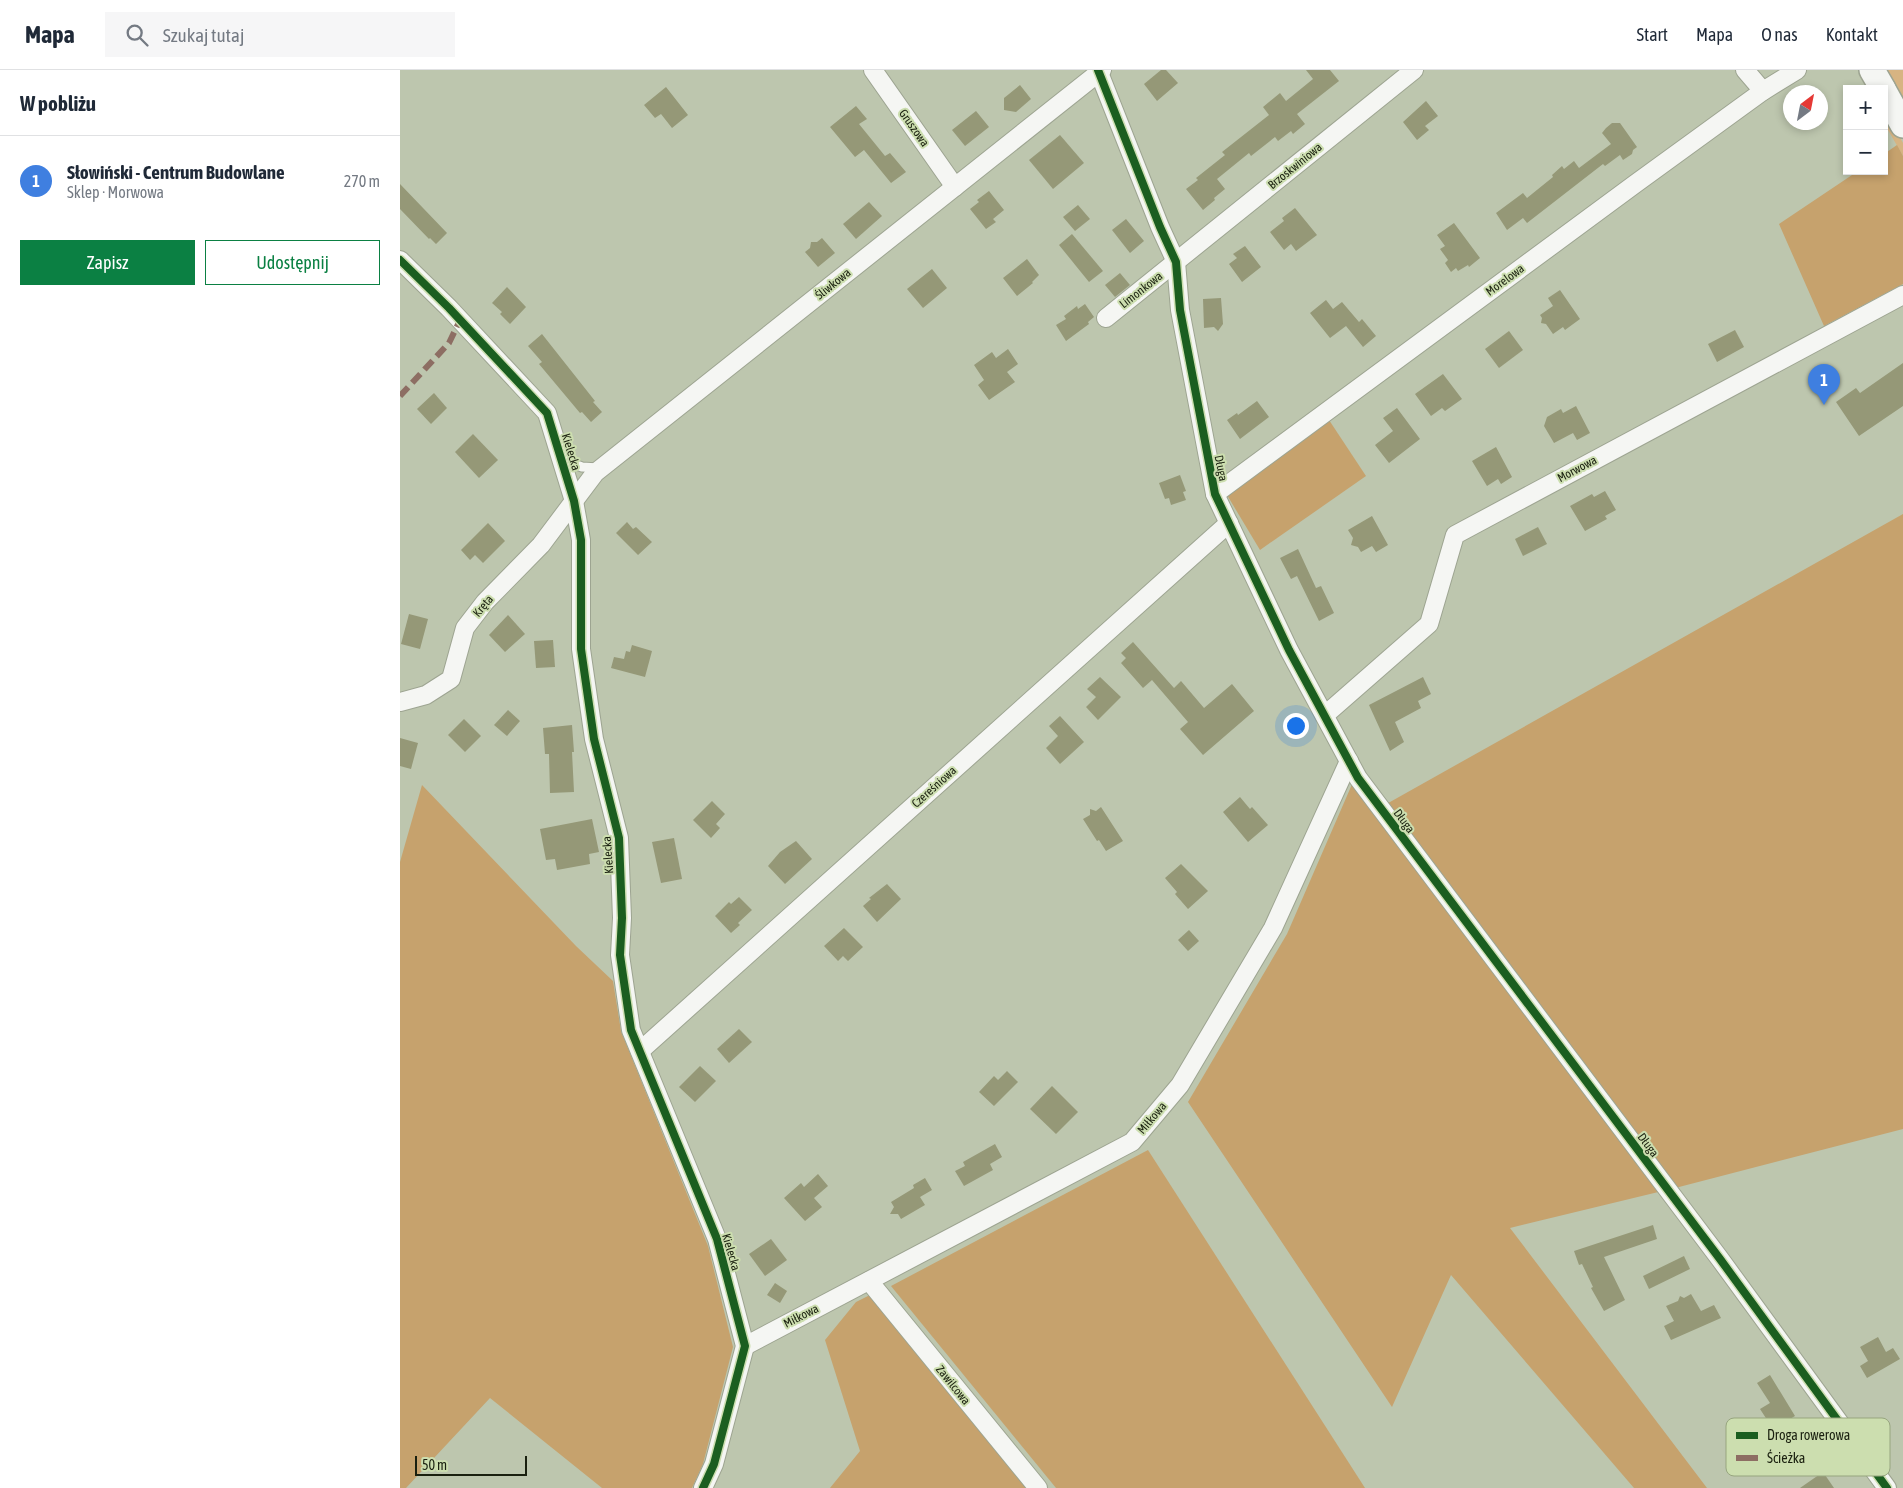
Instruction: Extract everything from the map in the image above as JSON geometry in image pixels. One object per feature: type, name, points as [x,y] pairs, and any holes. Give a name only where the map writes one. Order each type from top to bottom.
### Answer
[{"type":"street","name":"Gruszowa","points":[[873,70],[955,187]]},
{"type":"street","name":"Brzoskwiniowa","points":[[1176,262],[1414,70]]},
{"type":"street","points":[[1745,70],[1763,92]]},
{"type":"street","name":"Morelowa","points":[[1215,494],[1763,92],[1797,70]]},
{"type":"street","points":[[1872,70],[1881,85]]},
{"type":"street","name":"Śliwkowa","points":[[574,501],[601,468],[1099,71]]},
{"type":"street","name":"Długa","points":[[1099,71],[1160,227],[1176,262],[1180,310],[1215,494],[1289,650],[1358,778],[1720,1259],[1834,1418]]},
{"type":"street","points":[[1888,97],[1903,125]]},
{"type":"street","name":"Kielecka","points":[[400,260],[449,308],[547,413],[574,501],[581,540],[581,649],[594,740],[619,838],[622,918],[620,955],[631,1030],[717,1239],[745,1346],[714,1464],[703,1488]]},
{"type":"street","name":"Limonkowa","points":[[1106,318],[1176,262]]},
{"type":"street","name":"Morwowa","points":[[1325,715],[1429,624],[1455,535],[1903,295]]},
{"type":"street","name":"Kręta","points":[[400,702],[426,695],[452,679],[465,628],[485,602],[541,545],[574,501]]},
{"type":"street","name":"Czereśniowa","points":[[640,1052],[1229,523]]},
{"type":"street","name":"Miłkowa","points":[[745,1346],[1132,1142],[1180,1086],[1273,928],[1349,761]]},
{"type":"street","name":"Zawilcowa","points":[[869,1281],[1038,1488]]},
{"type":"lane","points":[[561,459],[582,467],[601,468]]},
{"type":"shaded area","points":[[1881,70],[1903,70],[1903,107]]},
{"type":"shaded area","points":[[1888,116],[1903,143],[1903,156],[1888,130]]},
{"type":"shaded area","points":[[1897,145],[1903,156],[1903,284],[1824,326],[1779,224],[1852,175],[1888,175],[1888,151]]},
{"type":"shaded area","points":[[1329,420],[1366,476],[1260,550],[1227,495]]},
{"type":"shaded area","points":[[1903,514],[1903,1129],[1679,1187],[1510,1228],[1707,1488],[1634,1488],[1451,1275],[1392,1407],[1188,1102],[1287,934],[1353,782],[1374,811]]},
{"type":"shaded area","points":[[422,785],[576,946],[613,981],[621,1031],[708,1246],[733,1347],[703,1464],[692,1488],[602,1488],[490,1398],[406,1488],[400,1488],[400,862]]},
{"type":"shaded area","points":[[1148,1150],[1365,1488],[1056,1488],[891,1286]]},
{"type":"shaded area","points":[[870,1295],[1029,1488],[830,1488],[860,1451],[825,1340],[856,1302]]},
{"type":"building","points":[[1161,70],[1166,70],[1178,83],[1157,101],[1144,84]]},
{"type":"building","points":[[1306,70],[1330,70],[1339,81],[1297,114],[1305,124],[1293,134],[1291,131],[1278,141],[1275,137],[1251,156],[1249,153],[1217,179],[1225,189],[1203,210],[1186,189],[1198,180],[1196,178],[1225,155],[1222,152],[1269,115],[1263,107],[1280,93],[1286,101],[1313,79]]},
{"type":"building","points":[[1020,85],[1031,99],[1016,112],[1004,110],[1004,98]]},
{"type":"building","points":[[666,87],[688,115],[672,128],[661,114],[655,118],[644,105]]},
{"type":"building","points":[[1426,101],[1438,116],[1425,126],[1429,130],[1417,140],[1403,122]]},
{"type":"building","points":[[856,106],[867,119],[859,124],[885,156],[890,153],[906,172],[891,183],[864,150],[855,157],[830,127]]},
{"type":"building","points":[[976,111],[989,127],[965,146],[952,130]]},
{"type":"building","points":[[1612,123],[1620,123],[1637,147],[1633,150],[1632,154],[1623,160],[1620,155],[1605,166],[1603,164],[1527,223],[1523,218],[1507,230],[1496,213],[1523,193],[1527,198],[1553,177],[1552,175],[1562,166],[1564,169],[1574,161],[1579,168],[1611,144],[1602,133]]},
{"type":"building","points":[[1060,135],[1084,163],[1053,189],[1029,160]]},
{"type":"building","points":[[400,184],[447,233],[436,244],[400,209]]},
{"type":"building","points":[[989,191],[1004,210],[993,219],[996,222],[986,229],[970,209],[979,202],[977,200]]},
{"type":"building","points":[[869,202],[882,216],[856,239],[843,224]]},
{"type":"building","points":[[1078,205],[1090,219],[1075,231],[1063,217]]},
{"type":"building","points":[[1295,208],[1317,235],[1296,251],[1291,244],[1284,250],[1270,232],[1284,221],[1282,218]]},
{"type":"building","points":[[1126,219],[1144,241],[1130,253],[1112,230]]},
{"type":"building","points":[[1454,223],[1480,258],[1469,267],[1468,265],[1458,271],[1456,268],[1451,272],[1445,263],[1448,260],[1440,249],[1445,246],[1437,235]]},
{"type":"building","points":[[1072,234],[1103,271],[1089,282],[1059,245]]},
{"type":"building","points":[[822,238],[835,253],[818,267],[805,252],[810,248],[811,242],[817,242]]},
{"type":"building","points":[[1245,246],[1261,267],[1242,282],[1229,264],[1237,258],[1233,254]]},
{"type":"building","points":[[1027,259],[1039,275],[1033,283],[1017,296],[1003,278]]},
{"type":"building","points":[[932,269],[947,288],[923,308],[907,289]]},
{"type":"building","points":[[1120,273],[1130,285],[1115,297],[1105,285]]},
{"type":"building","points":[[507,287],[526,307],[510,324],[500,314],[502,312],[492,303]]},
{"type":"building","points":[[1560,290],[1580,319],[1565,330],[1563,327],[1553,334],[1546,324],[1541,323],[1542,318],[1540,315],[1553,306],[1548,298]]},
{"type":"building","points":[[1221,298],[1223,324],[1218,331],[1214,327],[1204,328],[1203,299]]},
{"type":"building","points":[[1326,300],[1333,309],[1342,302],[1359,322],[1362,319],[1376,336],[1363,347],[1346,326],[1330,338],[1310,313]]},
{"type":"building","points":[[1085,304],[1094,317],[1088,322],[1089,324],[1066,341],[1056,325],[1066,319],[1064,316],[1077,306],[1078,309]]},
{"type":"building","points":[[1735,330],[1744,347],[1717,362],[1708,344]]},
{"type":"building","points":[[1509,331],[1523,350],[1499,368],[1485,349]]},
{"type":"building","points":[[542,334],[602,412],[591,422],[582,412],[580,413],[539,364],[542,362],[528,346]]},
{"type":"building","points":[[1008,349],[1018,364],[1007,372],[1015,382],[989,400],[978,385],[984,380],[974,365],[992,352],[996,358]]},
{"type":"building","points":[[1903,363],[1903,406],[1859,436],[1836,402],[1856,388],[1860,393]]},
{"type":"building","points":[[1443,374],[1462,399],[1445,411],[1442,408],[1431,416],[1415,394]]},
{"type":"building","points":[[434,393],[447,408],[431,424],[417,409]]},
{"type":"building","points":[[1257,401],[1269,417],[1240,439],[1227,420],[1237,413],[1238,415]]},
{"type":"building","points":[[1576,406],[1590,433],[1577,440],[1573,433],[1554,443],[1544,426],[1547,417],[1561,409],[1563,413]]},
{"type":"building","points":[[1397,408],[1420,439],[1389,463],[1375,445],[1393,431],[1383,418]]},
{"type":"building","points":[[473,434],[498,460],[479,478],[455,452]]},
{"type":"building","points":[[1496,447],[1512,477],[1501,484],[1498,479],[1487,486],[1472,461]]},
{"type":"building","points":[[1180,475],[1186,491],[1183,492],[1186,500],[1171,505],[1169,498],[1165,499],[1159,483]]},
{"type":"building","points":[[1605,491],[1616,510],[1605,516],[1607,519],[1585,531],[1570,506],[1592,494],[1594,497]]},
{"type":"building","points":[[1372,516],[1388,545],[1376,552],[1372,546],[1361,552],[1358,547],[1351,545],[1353,538],[1348,530]]},
{"type":"building","points":[[627,522],[633,529],[636,527],[652,542],[638,555],[616,533]]},
{"type":"building","points":[[488,523],[505,541],[483,563],[475,555],[470,560],[461,550]]},
{"type":"building","points":[[1538,527],[1547,544],[1523,556],[1515,539]]},
{"type":"building","points":[[1298,549],[1316,588],[1321,586],[1334,613],[1319,621],[1297,576],[1291,579],[1280,558]]},
{"type":"building","points":[[409,614],[428,619],[420,649],[401,644]]},
{"type":"building","points":[[508,615],[525,634],[505,652],[489,635]]},
{"type":"building","points":[[553,640],[555,667],[536,668],[534,641]]},
{"type":"building","points":[[1133,642],[1174,688],[1181,681],[1204,708],[1232,684],[1254,711],[1203,755],[1180,729],[1188,722],[1152,680],[1143,688],[1121,663],[1126,658],[1121,653]]},
{"type":"building","points":[[632,645],[652,651],[645,677],[611,668],[614,657],[624,659],[626,651],[630,652]]},
{"type":"building","points":[[1100,677],[1121,697],[1098,720],[1086,707],[1096,697],[1087,689]]},
{"type":"building","points":[[1423,677],[1431,694],[1418,701],[1421,708],[1395,722],[1404,742],[1390,751],[1369,705]]},
{"type":"building","points":[[508,710],[520,721],[507,736],[494,725]]},
{"type":"building","points":[[1060,716],[1084,742],[1060,764],[1046,748],[1058,736],[1049,726]]},
{"type":"building","points":[[464,719],[481,736],[465,752],[448,735]]},
{"type":"building","points":[[572,725],[574,792],[550,793],[549,754],[545,754],[543,728]]},
{"type":"building","points":[[400,738],[418,743],[411,769],[400,766]]},
{"type":"building","points":[[1240,797],[1268,825],[1248,842],[1223,812]]},
{"type":"building","points":[[712,801],[725,814],[716,824],[720,828],[711,838],[693,820]]},
{"type":"building","points":[[1101,807],[1123,841],[1106,851],[1083,819],[1090,815],[1090,809],[1096,811]]},
{"type":"building","points":[[592,819],[599,852],[589,854],[590,864],[557,870],[555,859],[546,860],[540,829]]},
{"type":"building","points":[[674,838],[682,879],[661,883],[652,842]]},
{"type":"building","points":[[796,841],[812,859],[785,884],[768,866],[780,852]]},
{"type":"building","points":[[1181,864],[1208,891],[1188,909],[1175,894],[1177,892],[1165,878]]},
{"type":"building","points":[[887,884],[901,899],[877,922],[863,906],[871,899],[869,898]]},
{"type":"building","points":[[739,897],[752,910],[738,923],[740,925],[731,933],[715,916],[729,902],[731,904]]},
{"type":"building","points":[[844,928],[863,947],[848,961],[843,956],[838,961],[824,946]]},
{"type":"building","points":[[1189,930],[1199,941],[1188,951],[1178,940]]},
{"type":"building","points":[[739,1029],[752,1042],[729,1063],[717,1049]]},
{"type":"building","points":[[700,1066],[716,1081],[695,1102],[679,1087]]},
{"type":"building","points":[[1007,1071],[1018,1082],[994,1106],[979,1092],[994,1076],[998,1080]]},
{"type":"building","points":[[1052,1086],[1078,1112],[1056,1134],[1030,1109]]},
{"type":"building","points":[[995,1144],[1002,1157],[990,1164],[993,1170],[964,1186],[955,1171],[965,1166],[963,1162]]},
{"type":"building","points":[[818,1174],[828,1186],[814,1198],[822,1207],[805,1221],[784,1198],[801,1183],[804,1187]]},
{"type":"building","points":[[925,1178],[932,1190],[920,1197],[925,1205],[901,1219],[898,1214],[890,1214],[894,1207],[891,1202],[914,1188],[913,1185]]},
{"type":"building","points":[[1653,1225],[1657,1239],[1604,1257],[1625,1300],[1604,1311],[1591,1288],[1593,1287],[1582,1264],[1579,1265],[1574,1251]]},
{"type":"building","points":[[771,1239],[787,1260],[765,1276],[749,1254]]},
{"type":"building","points":[[1684,1256],[1690,1269],[1649,1289],[1643,1276]]},
{"type":"building","points":[[775,1283],[787,1291],[780,1303],[767,1295]]},
{"type":"building","points":[[1691,1294],[1701,1311],[1714,1305],[1721,1318],[1671,1340],[1664,1326],[1674,1321],[1666,1306],[1678,1301],[1680,1296],[1684,1298]]},
{"type":"building","points":[[1878,1337],[1886,1352],[1893,1348],[1900,1359],[1867,1378],[1860,1366],[1868,1361],[1860,1347]]},
{"type":"building","points":[[1770,1375],[1795,1416],[1792,1418],[1766,1418],[1760,1409],[1770,1403],[1757,1383]]},
{"type":"building","points":[[1817,1476],[1826,1476],[1834,1488],[1800,1488]]},
{"type":"marked path","points":[[400,396],[449,343],[460,320]]},
{"type":"cycle path","points":[[1098,70],[1160,227],[1176,262],[1180,310],[1215,494],[1289,650],[1358,778],[1720,1259],[1836,1418]]},
{"type":"cycle path","points":[[400,260],[449,308],[547,413],[574,501],[581,540],[581,649],[594,739],[619,838],[622,918],[620,955],[631,1030],[717,1239],[745,1346],[714,1464],[703,1488]]},
{"type":"cycle path","points":[[1878,1476],[1887,1488]]},
{"type":"place","name":"Słowiński - Centrum Budowlane","points":[[1824,405]]}]
